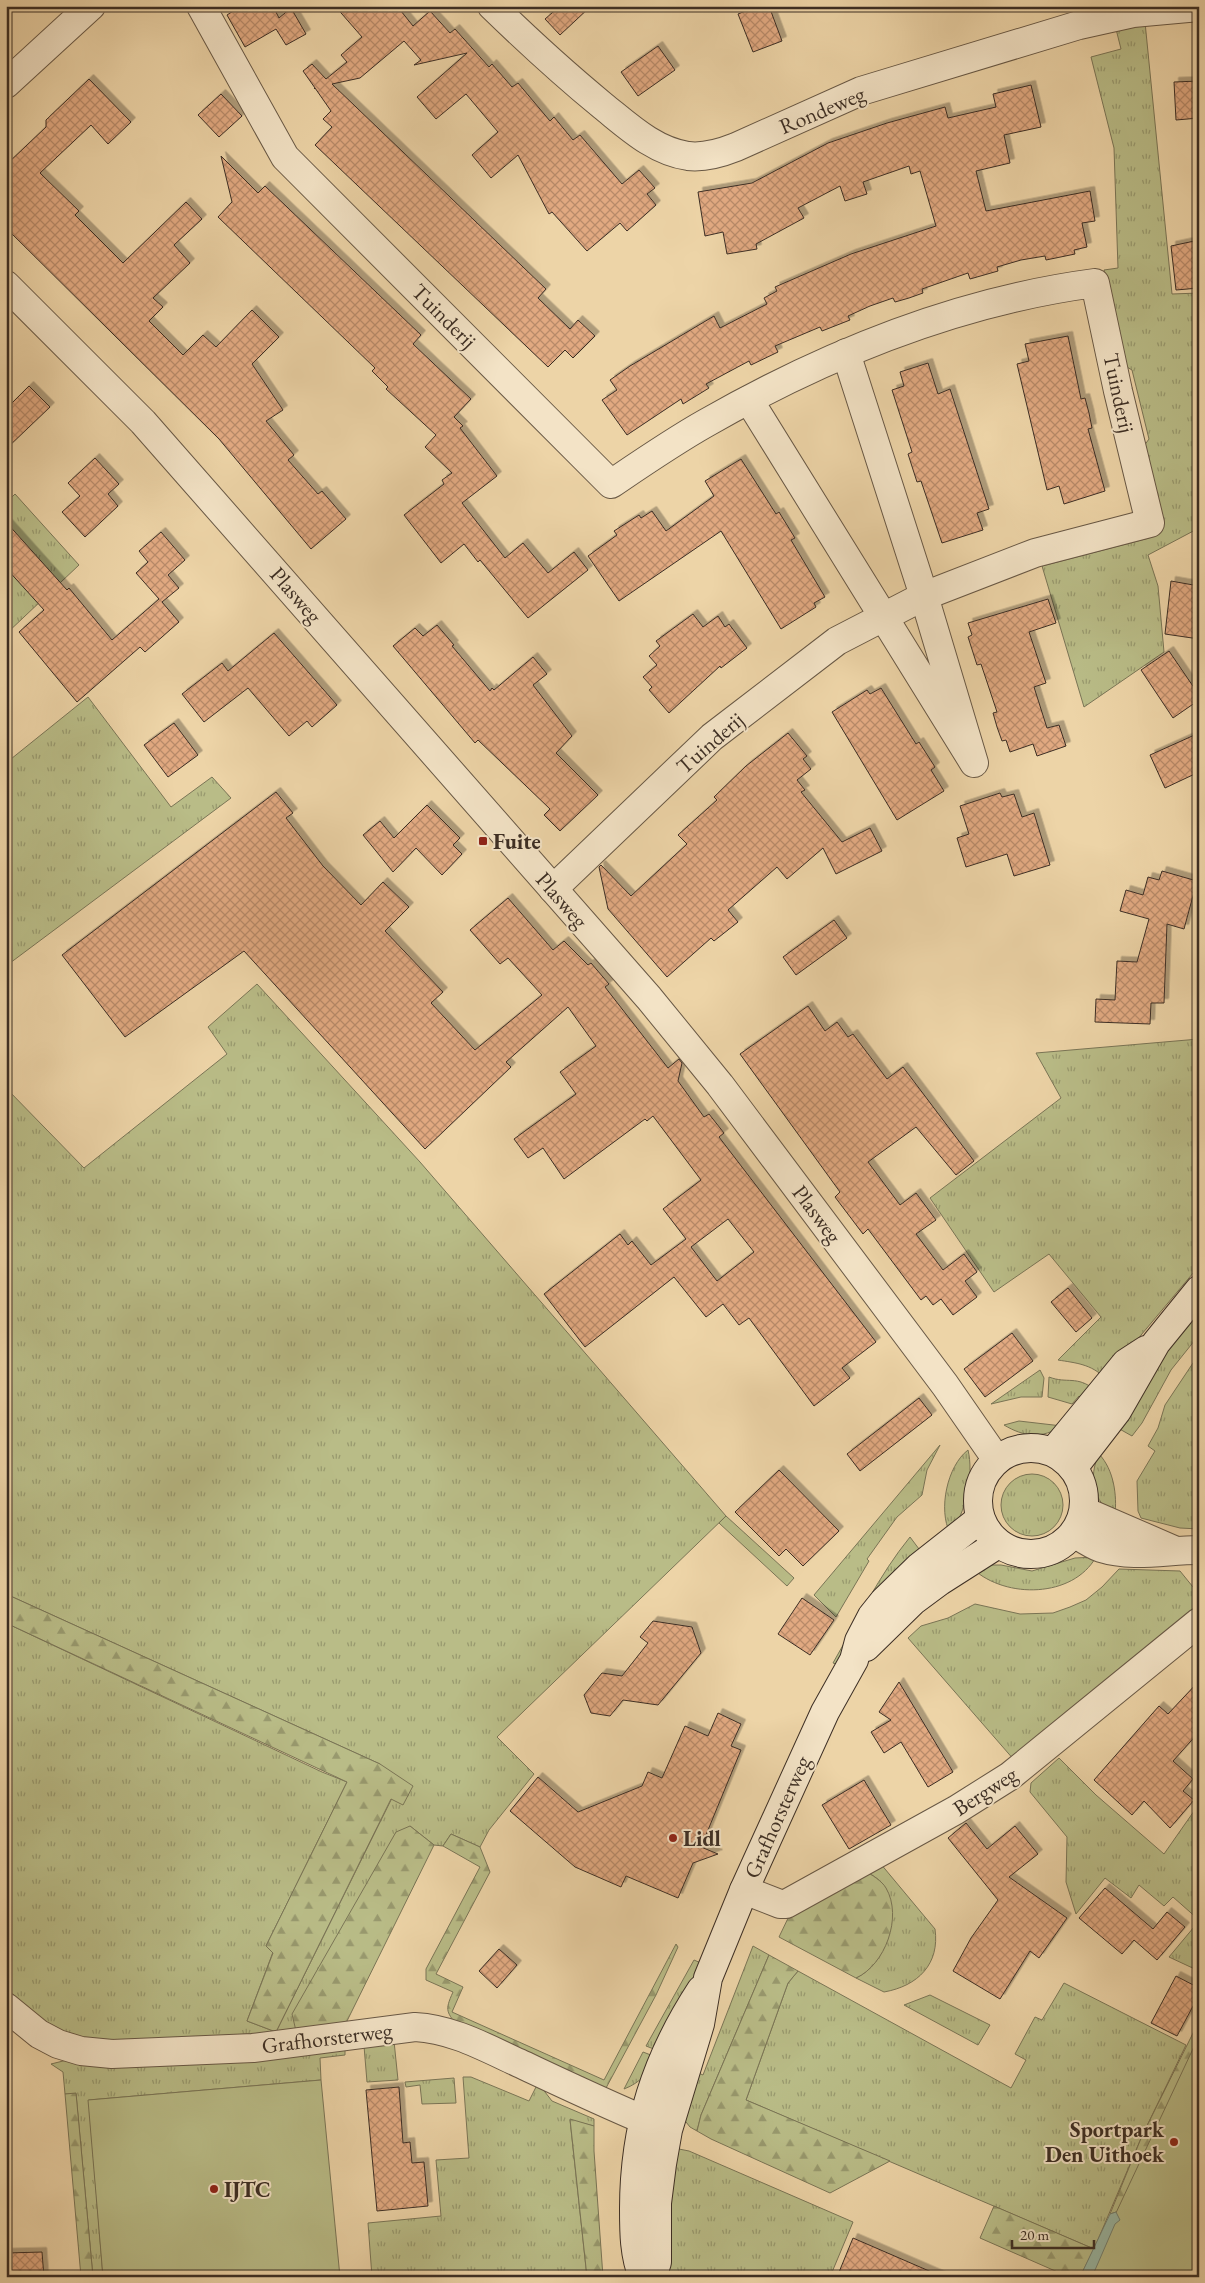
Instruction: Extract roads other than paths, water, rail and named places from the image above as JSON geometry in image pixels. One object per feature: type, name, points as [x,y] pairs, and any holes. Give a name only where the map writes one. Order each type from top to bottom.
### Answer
[{"type":"street","points":[[6,84],[91,6]]},
{"type":"street","name":"Tuinderij","points":[[201,6],[285,156],[611,484],[705,423],[801,372],[846,353],[899,332],[986,304],[1045,290],[1095,283],[1118,391],[1150,523],[1035,553],[924,596],[838,641],[712,737],[553,889]]},
{"type":"street","name":"Rondeweg","points":[[492,6],[559,70],[637,133],[663,149],[689,156],[717,154],[861,91],[1079,25],[1133,13],[1199,7]]},
{"type":"street","name":"Plasweg","points":[[6,285],[143,422],[649,998],[720,1085],[945,1385],[997,1460]]},
{"type":"street","points":[[749,400],[974,763],[924,596],[846,353]]},
{"type":"street","points":[[1063,1460],[1117,1411],[1156,1344],[1199,1290]]},
{"type":"street","points":[[1030,1447],[1063,1460],[1083,1488],[1079,1522],[1065,1542],[1044,1553],[1020,1554],[998,1544],[990,1537],[980,1519],[977,1506],[981,1481],[997,1460],[1007,1453],[1030,1447]]},
{"type":"street","name":"Grafhorsterweg","points":[[643,2277],[637,2262],[634,2184],[643,2120],[664,2057],[678,2024],[708,1978],[744,1890],[825,1712],[854,1660],[862,1632],[884,1600],[919,1567],[980,1519]]},
{"type":"street","points":[[1079,1522],[1099,1547],[1110,1551],[1146,1554],[1186,1550]]},
{"type":"street","name":"Grafhorsterweg","points":[[854,1660],[913,1601],[940,1581],[998,1544]]},
{"type":"street","name":"Bergweg","points":[[744,1890],[780,1904],[786,1904],[956,1810],[1010,1776],[1048,1747],[1199,1622]]},
{"type":"street","name":"Grafhorsterweg","points":[[652,2277],[657,2262],[658,2202],[668,2130],[700,2024],[708,1978]]},
{"type":"street","name":"Grafhorsterweg","points":[[6,2007],[38,2034],[58,2044],[81,2051],[112,2054],[253,2048],[428,2027],[460,2036],[668,2130]]},
{"type":"place","name":"Fuite","points":[[483,841]]},
{"type":"place","name":"Lidl","points":[[673,1838]]},
{"type":"place","name":"Sportpark Den Uithoek","points":[[1174,2142]]},
{"type":"place","name":"IJTC","points":[[214,2189]]}]
